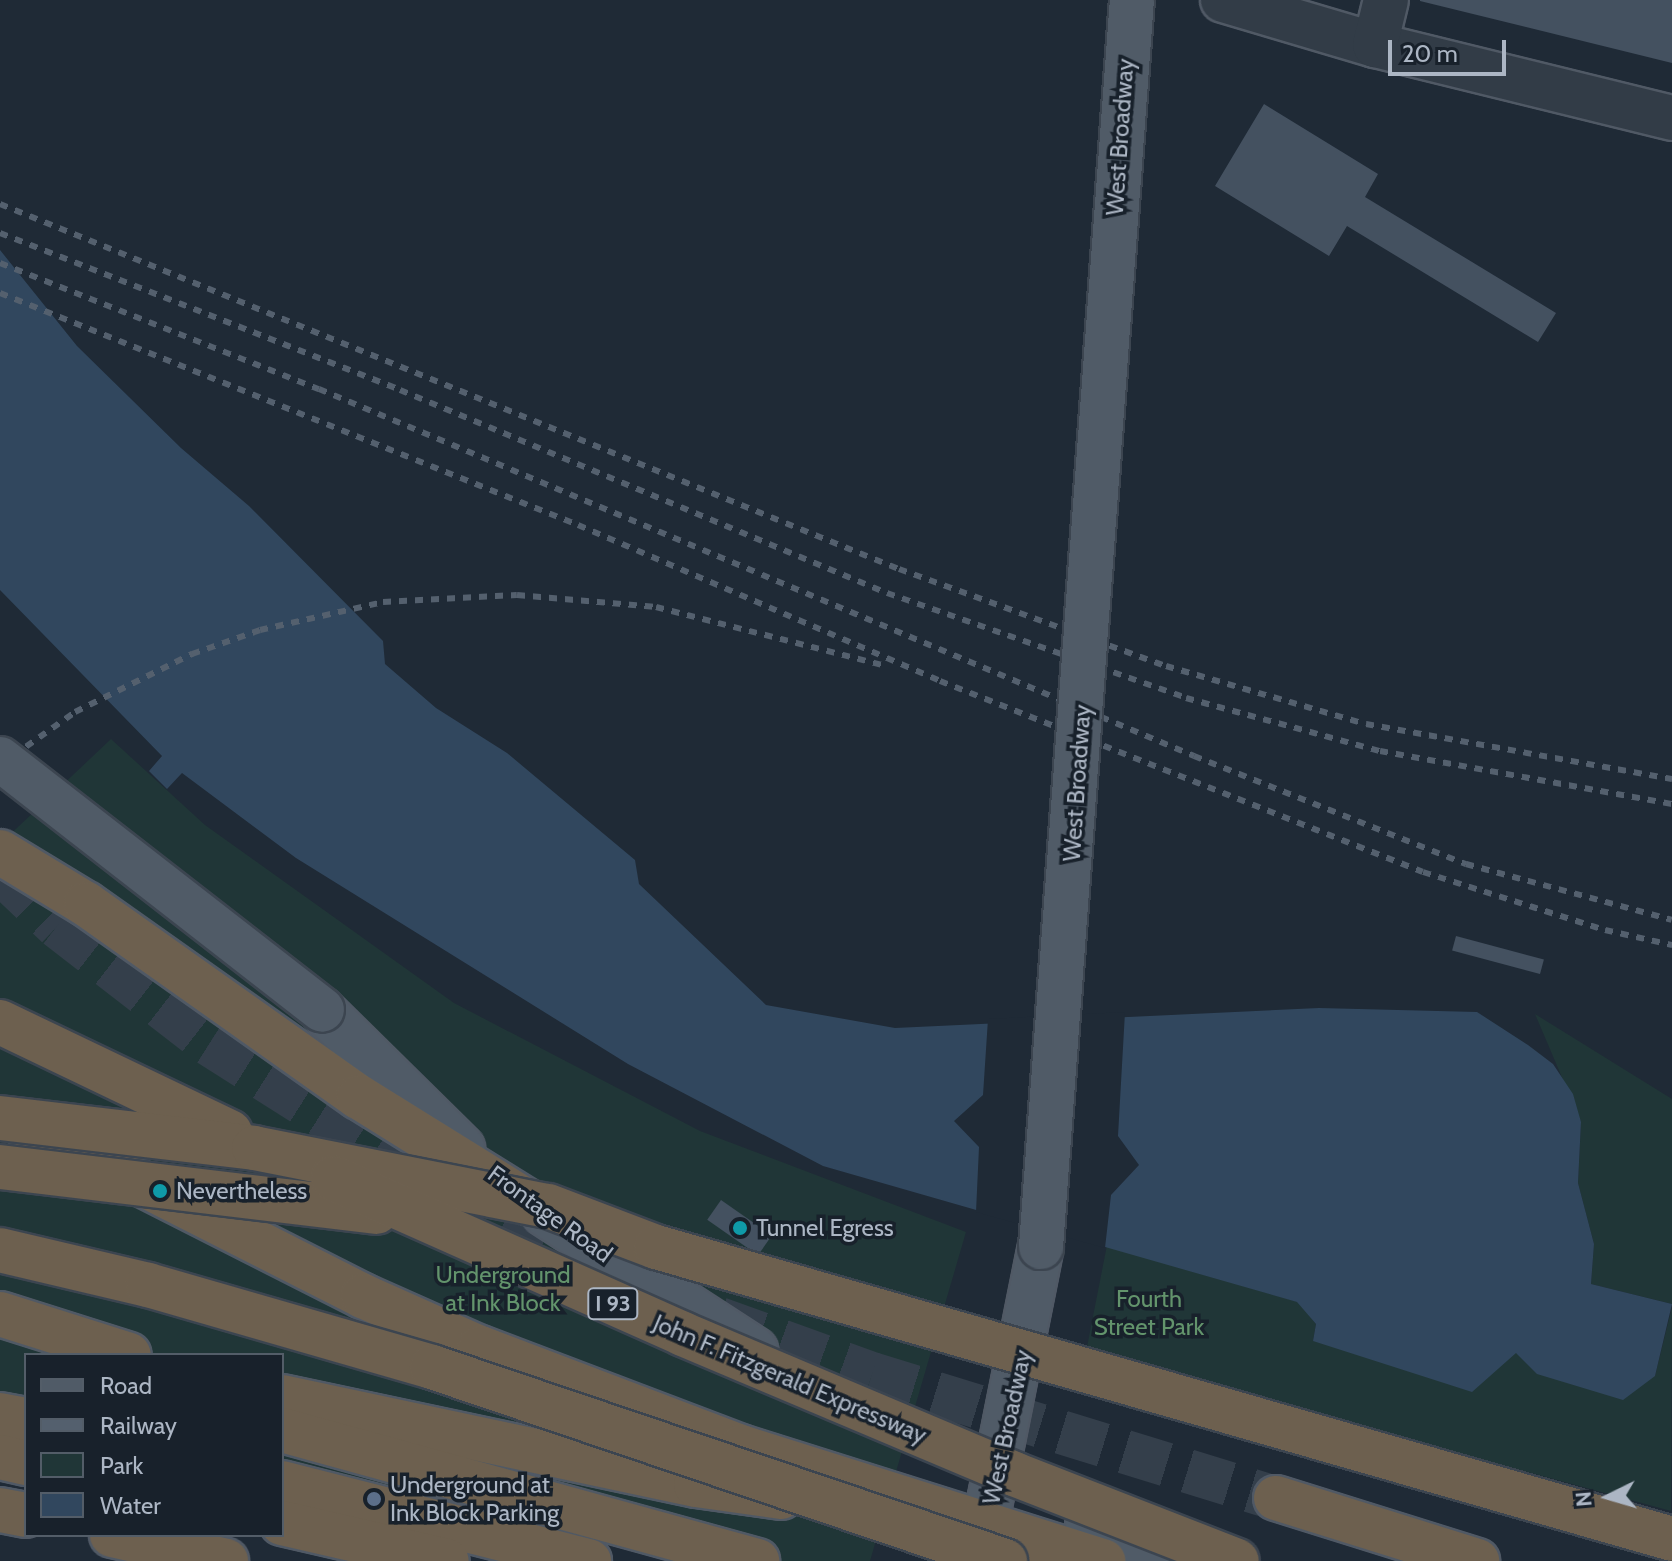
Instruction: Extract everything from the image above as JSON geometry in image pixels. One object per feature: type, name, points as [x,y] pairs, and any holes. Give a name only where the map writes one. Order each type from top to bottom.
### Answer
[{"type":"highway","points":[[0,852],[86,904],[292,1049],[530,1203]]},
{"type":"highway","name":"John F. Fitzgerald Expressway","points":[[0,1022],[217,1126],[683,1334],[1014,1474],[1237,1561]]},
{"type":"highway","points":[[0,1112],[363,1296],[480,1348],[989,1550]]},
{"type":"highway","points":[[0,1118],[160,1135],[379,1169],[548,1206],[656,1247],[1672,1539]]},
{"type":"highway","points":[[0,1167],[356,1209],[546,1239],[656,1247]]},
{"type":"highway","points":[[0,1250],[148,1285],[432,1367],[989,1550]]},
{"type":"highway","points":[[0,1314],[123,1353]]},
{"type":"highway","points":[[0,1346],[24,1355]]},
{"type":"highway","points":[[284,1397],[989,1550],[1103,1561]]},
{"type":"highway","points":[[0,1415],[24,1420]]},
{"type":"highway","points":[[284,1431],[757,1561]]},
{"type":"highway","points":[[0,1457],[24,1463]]},
{"type":"highway","points":[[284,1484],[589,1561]]},
{"type":"highway","points":[[1276,1498],[1477,1561]]},
{"type":"highway","points":[[0,1510],[24,1515]]},
{"type":"highway","points":[[284,1523],[447,1561]]},
{"type":"highway","points":[[121,1537],[226,1561]]},
{"type":"main road","name":"West Broadway","points":[[989,1550],[996,1476],[1041,1247],[1132,0]]},
{"type":"main road","name":"Frontage Road","points":[[0,759],[322,1010],[436,1127],[530,1203],[726,1333],[916,1441],[1174,1561]]},
{"type":"street","points":[[1223,0],[1375,45],[1672,118]]},
{"type":"street","points":[[1375,45],[1386,0]]},
{"type":"green space","name":"Underground at Ink Block","points":[[111,739],[205,825],[454,1003],[700,1131],[966,1232],[870,1561],[755,1561],[284,1489],[284,1353],[24,1353],[24,1450],[0,1446],[0,844]]},
{"type":"green space","points":[[1535,1014],[1672,1099],[1672,1304],[1591,1284],[1594,1244],[1578,1183],[1581,1122]]},
{"type":"green space","name":"Fourth Street Park","points":[[1107,1245],[1298,1302],[1316,1324],[1313,1341],[1516,1352],[1655,1376],[1672,1307],[1671,1511],[1086,1352]]},
{"type":"water","points":[[0,250],[77,346],[181,448],[249,506],[383,641],[385,664],[436,708],[507,753],[635,860],[639,884],[766,1005],[895,1028],[1319,1008],[1477,1012],[1528,1045],[1553,1064],[1573,1094],[1581,1122],[1578,1183],[1594,1244],[1591,1284],[1672,1304],[1655,1376],[1623,1400],[1537,1374],[1516,1353],[1472,1392],[1313,1341],[1316,1324],[1297,1302],[823,1166],[628,1064],[296,858],[182,773],[167,789],[149,771],[162,756],[0,590]]},
{"type":"pier","points":[[1125,1012],[1118,1136],[1139,1165],[1111,1195],[1105,1248],[976,1212],[979,1147],[954,1121],[983,1095],[988,1019]]},
{"type":"building","points":[[1672,0],[1672,63],[1420,1]]},
{"type":"building","points":[[1264,104],[1378,174],[1365,197],[1556,313],[1538,342],[1347,226],[1329,256],[1215,186]]},
{"type":"building","points":[[1456,936],[1544,960],[1540,974],[1452,950]]},
{"type":"building","name":"Tunnel Egress","points":[[721,1200],[772,1236],[758,1255],[707,1220]]},
{"type":"tunnel","points":[[0,872],[57,926],[209,1044],[389,1158],[607,1273]]},
{"type":"tunnel","points":[[719,1319],[872,1374],[1276,1498]]},
{"type":"railway","points":[[0,204],[899,569],[1166,666],[1366,724],[1672,779]]},
{"type":"railway","points":[[0,233],[400,390],[887,593],[1186,698],[1380,751],[1672,804]]},
{"type":"railway","points":[[0,263],[319,389],[1194,756],[1466,864],[1672,920]]},
{"type":"railway","points":[[0,293],[578,525],[940,681],[1423,872],[1605,930],[1672,945]]},
{"type":"railway","points":[[0,765],[75,712],[192,654],[260,630],[383,602],[517,595],[656,607],[882,665]]},
{"type":"place","name":"Nevertheless","points":[[160,1191]]},
{"type":"place","name":"Tunnel Egress","points":[[740,1228]]},
{"type":"place","name":"Underground at Ink Block Parking","points":[[374,1499]]}]
